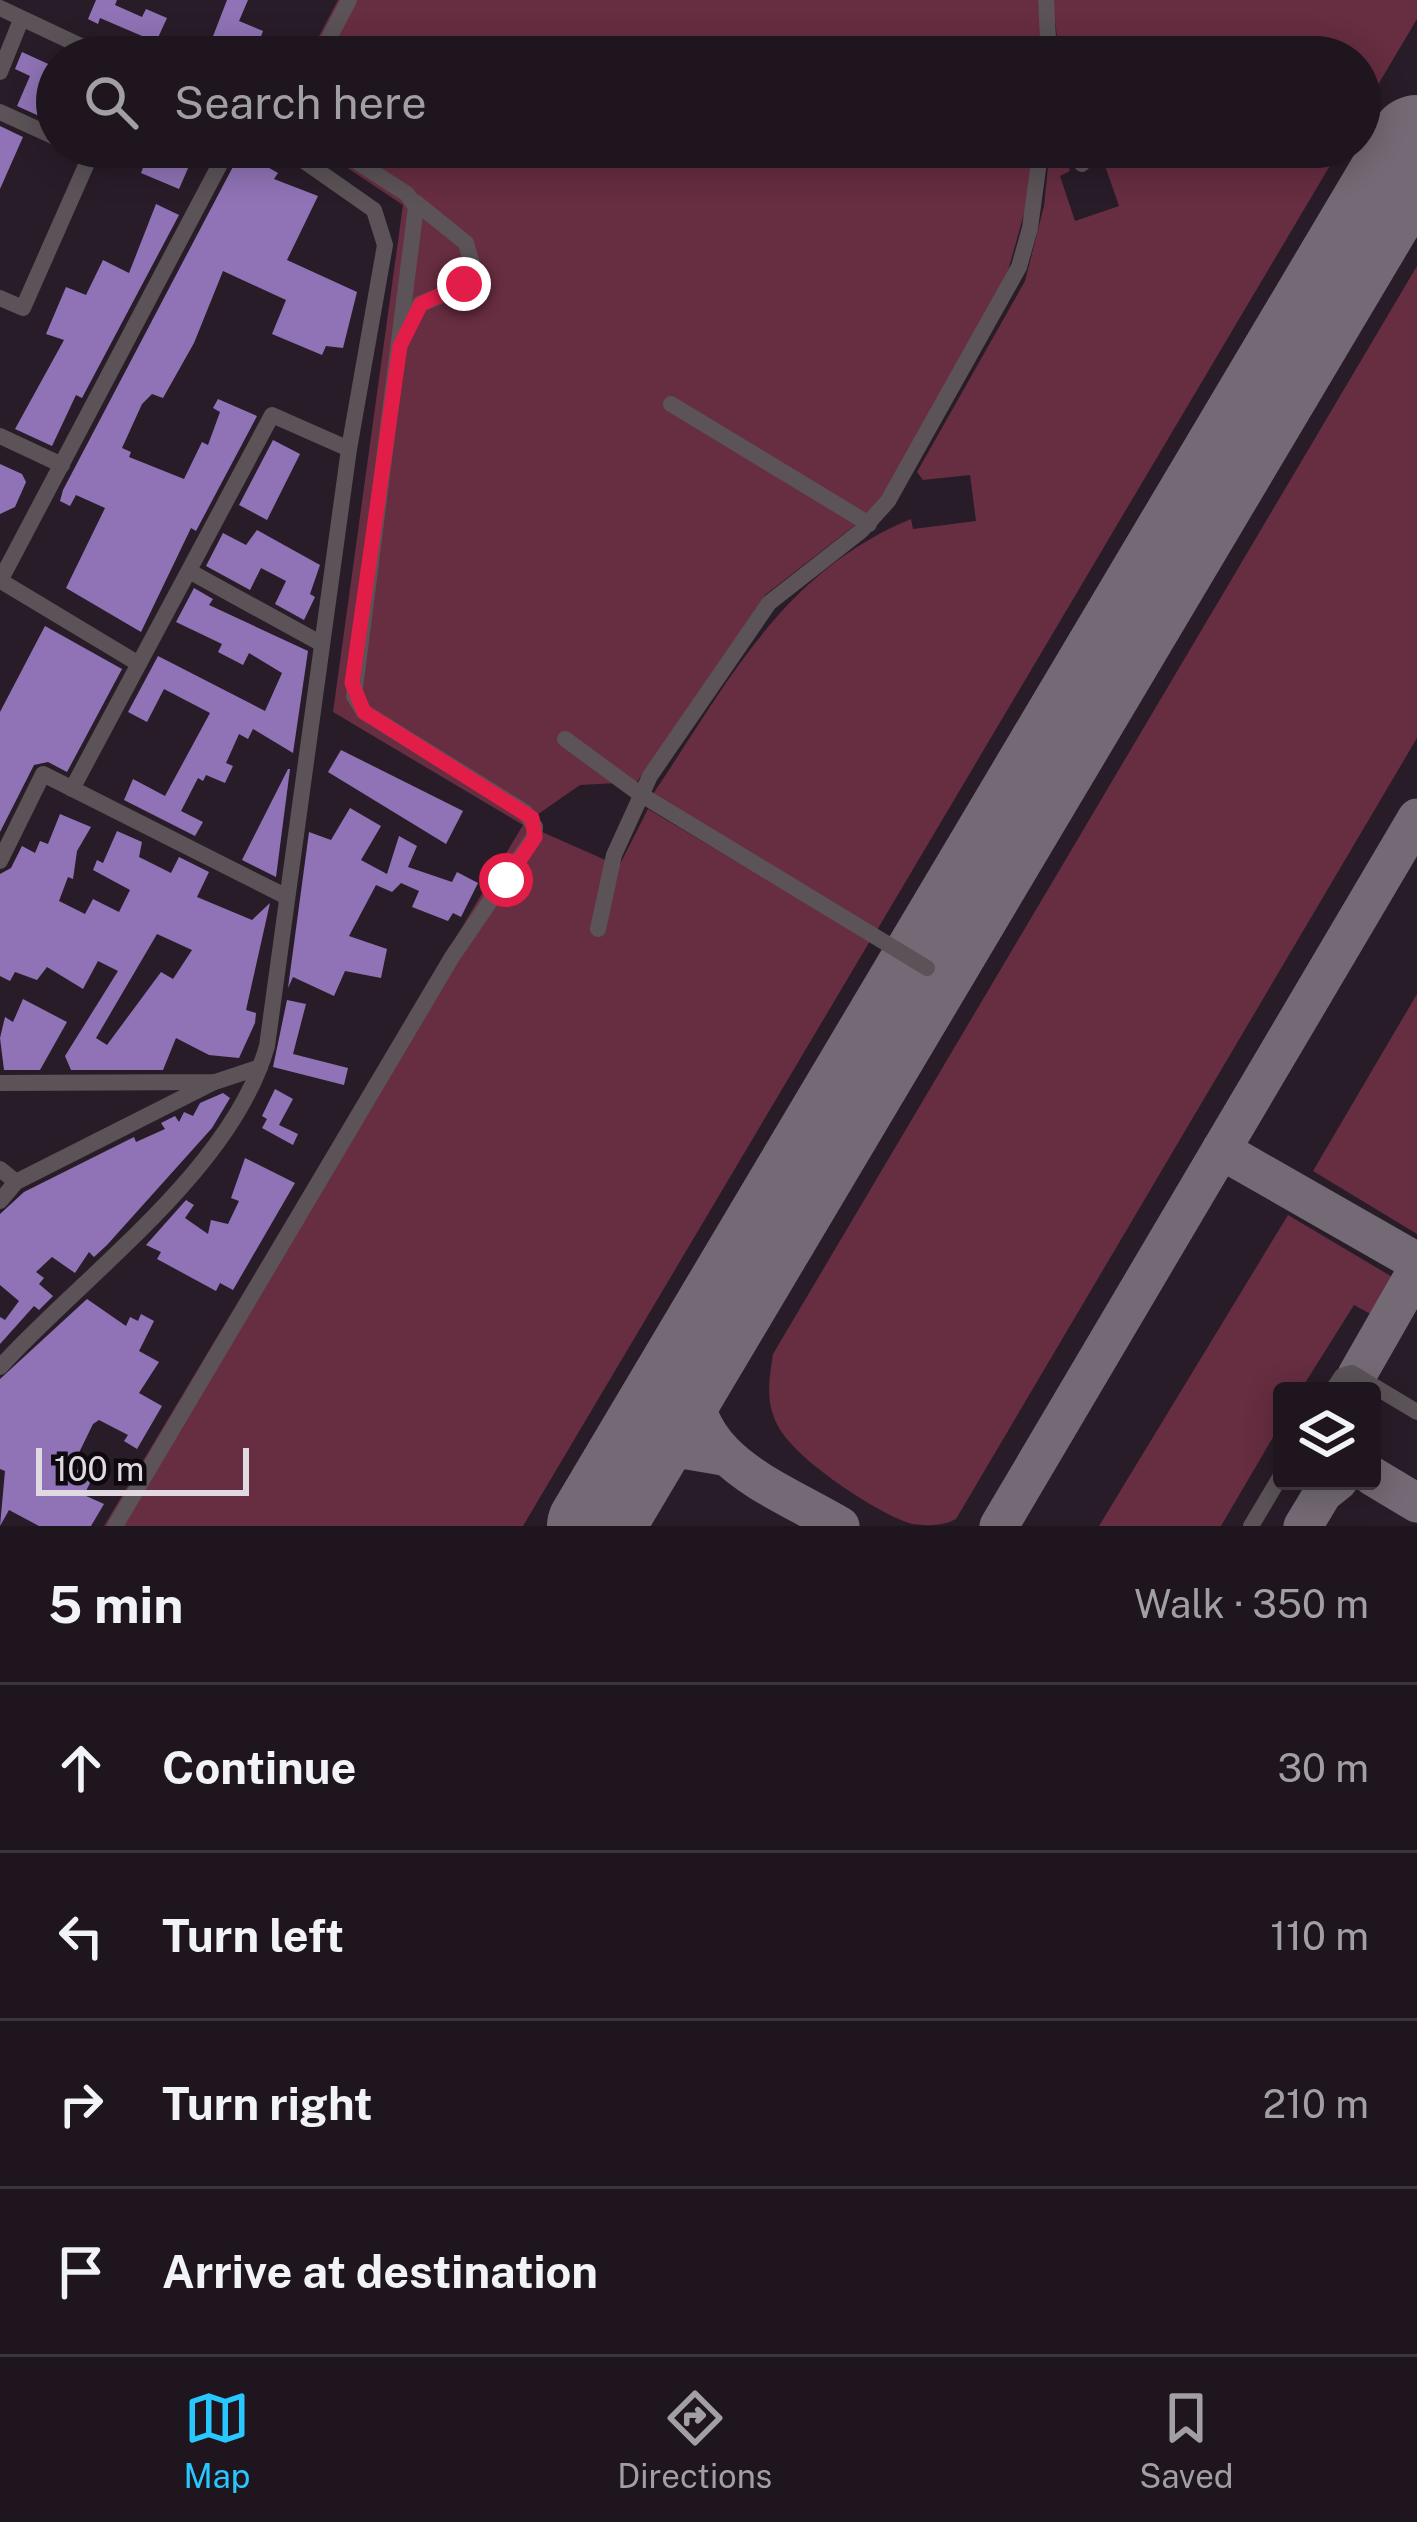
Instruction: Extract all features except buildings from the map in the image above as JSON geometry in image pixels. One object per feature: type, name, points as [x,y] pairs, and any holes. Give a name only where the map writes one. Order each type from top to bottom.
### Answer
[{"type":"street","points":[[330,36],[349,0]]},
{"type":"street","points":[[1046,0],[1049,36]]},
{"type":"street","points":[[0,8],[57,36]]},
{"type":"street","points":[[0,73],[21,20]]},
{"type":"street","points":[[0,112],[36,128]]},
{"type":"street","points":[[0,298],[23,308],[86,168]]},
{"type":"street","points":[[139,664],[0,581],[218,168]]},
{"type":"street","points":[[0,1366],[170,1196],[226,1129],[260,1067],[349,448],[385,245],[374,209],[314,168]]},
{"type":"street","points":[[365,168],[466,243],[473,268],[457,289],[416,308],[400,346]]},
{"type":"street","points":[[598,929],[614,855],[640,794],[760,613],[869,524],[896,488],[1019,267],[1038,168]]},
{"type":"street","points":[[115,1526],[452,957],[535,837],[525,812],[364,712],[354,696],[415,202]]},
{"type":"street","points":[[671,404],[869,524]]},
{"type":"street","points":[[72,788],[272,415],[349,448]]},
{"type":"street","points":[[0,436],[62,465]]},
{"type":"street","points":[[189,571],[322,644]]},
{"type":"street","points":[[565,739],[640,794],[927,968]]},
{"type":"street","points":[[0,861],[44,774],[287,897]]},
{"type":"street","points":[[0,1202],[16,1182],[215,1082],[260,1067]]},
{"type":"street","points":[[0,1083],[215,1082]]},
{"type":"street","points":[[0,1169],[16,1182]]},
{"type":"street","points":[[1338,1382],[1352,1373],[1367,1382]]},
{"type":"street","points":[[1381,1390],[1417,1412]]},
{"type":"street","points":[[1251,1526],[1273,1489]]},
{"type":"shaded area","points":[[338,0],[1038,0],[1041,36],[319,36]]},
{"type":"shaded area","points":[[1053,0],[1417,0],[1417,19],[1381,80],[1381,36],[1057,36]]},
{"type":"shaded area","points":[[348,168],[1031,168],[1008,271],[881,505],[765,595],[637,782],[580,785],[524,824],[619,866],[648,809],[870,941],[523,1526],[104,1526],[523,825],[333,712],[403,205]]},
{"type":"shaded area","points":[[1048,168],[1069,168],[1060,176],[1075,221],[1119,206],[1106,168],[1329,168],[877,930],[653,794],[761,635],[827,569],[911,519],[913,529],[976,521],[970,475],[923,480],[917,472],[1025,281],[1044,206]]},
{"type":"shaded area","points":[[1417,266],[1417,738],[956,1519],[923,1525],[897,1518],[838,1483],[787,1439],[770,1400],[773,1354]]},
{"type":"shaded area","points":[[1417,994],[1417,1234],[1313,1171]]},
{"type":"shaded area","points":[[1288,1215],[1399,1281],[1376,1317],[1354,1305],[1306,1382],[1273,1382],[1273,1437],[1221,1526],[1099,1526]]},
{"type":"taxiway","points":[[999,1526],[1417,818]]},
{"type":"taxiway","points":[[1221,1150],[1417,1262]]},
{"type":"taxiway","points":[[1357,1375],[1417,1270]]},
{"type":"taxiway","points":[[692,1363],[694,1396],[717,1446],[760,1482],[840,1526]]},
{"type":"taxiway","points":[[631,1466],[676,1448],[723,1456]]},
{"type":"taxiway","points":[[1381,1481],[1417,1503]]},
{"type":"taxiway","points":[[1303,1526],[1327,1490]]},
{"type":"runway","points":[[595,1526],[1417,143]]},
{"type":"route","points":[[464,284],[421,304],[400,346],[352,683],[364,712],[532,818],[535,837],[506,880]]}]
